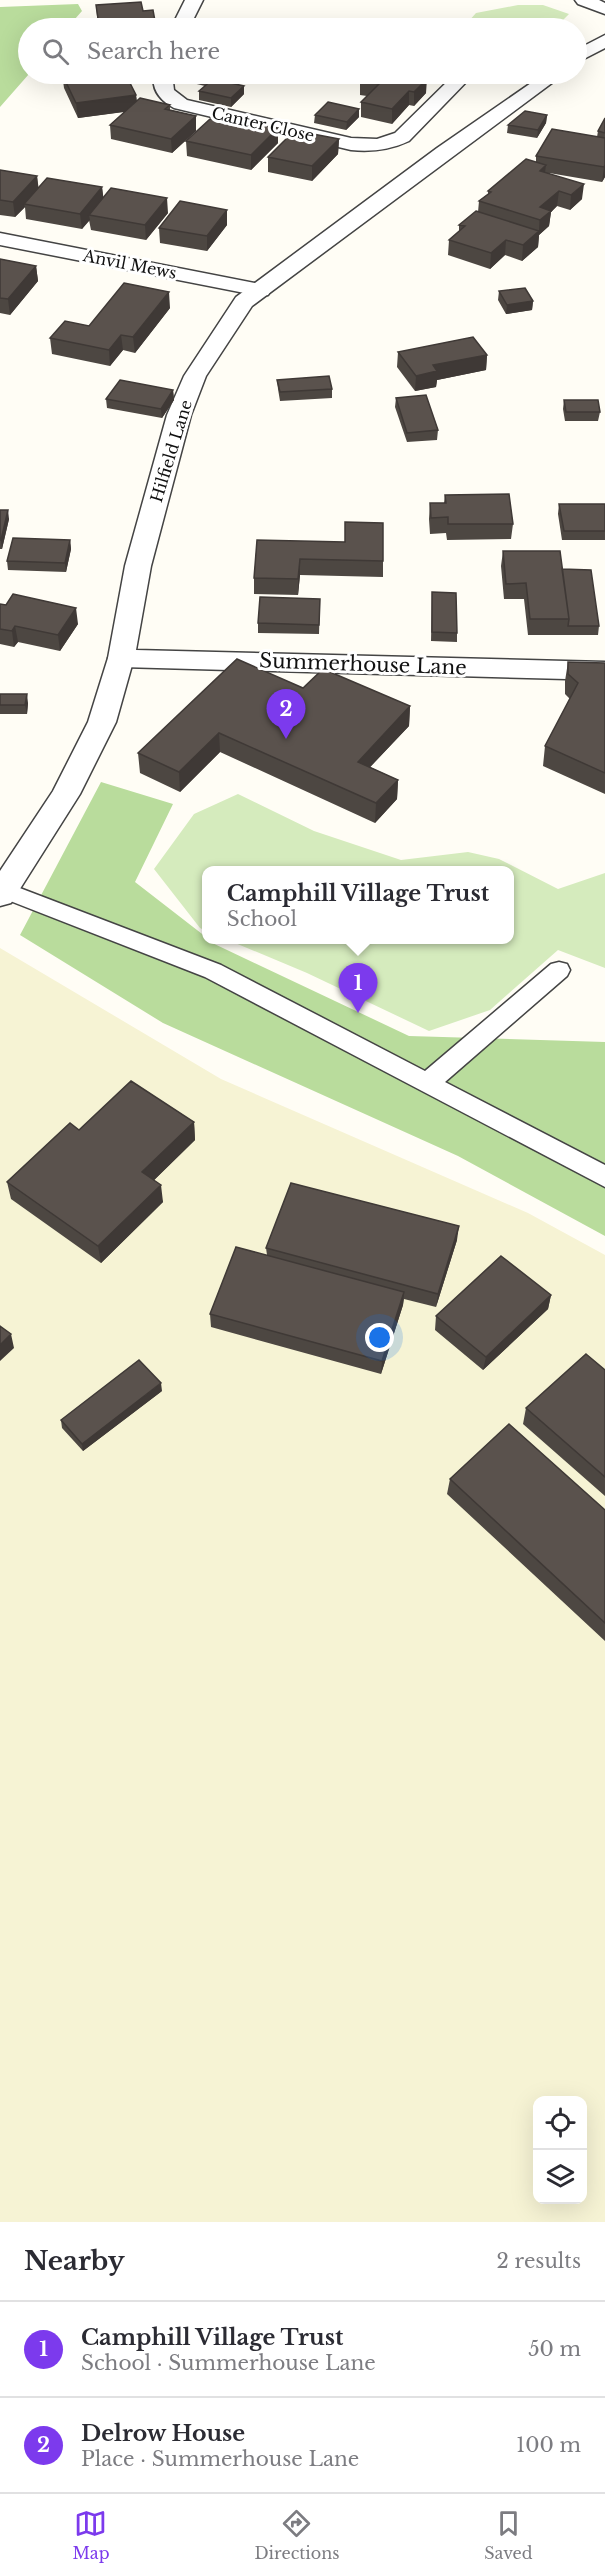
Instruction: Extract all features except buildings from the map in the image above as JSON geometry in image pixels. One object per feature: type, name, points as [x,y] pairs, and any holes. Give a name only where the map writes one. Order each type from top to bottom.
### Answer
[{"type":"street","points":[[185,18],[194,0]]},
{"type":"street","points":[[584,0],[605,9]]},
{"type":"street","points":[[587,51],[605,40]]},
{"type":"street","name":"Canter Close","points":[[162,84],[164,92],[181,104],[369,146],[392,143],[402,137],[455,84]]},
{"type":"street","name":"Hilfield Lane","points":[[2,893],[66,794],[102,722],[121,658],[138,566],[179,415],[195,376],[244,302],[444,152],[541,84]]},
{"type":"street","name":"Anvil Mews","points":[[0,239],[260,290]]},
{"type":"street","name":"Summerhouse Lane","points":[[121,658],[605,671]]},
{"type":"lane","points":[[2,893],[213,971],[605,1177]]},
{"type":"lane","points":[[428,1083],[559,970]]},
{"type":"shaded area","points":[[0,948],[221,1079],[528,1213],[605,1255],[605,2222],[0,2222]]},
{"type":"green space","points":[[78,4],[82,11],[76,18],[18,18],[18,84],[20,84],[0,107],[0,7]]},
{"type":"green space","points":[[518,5],[543,5],[569,14],[565,18],[472,18],[476,13]]},
{"type":"green space","points":[[101,782],[173,804],[135,882],[202,934],[202,944],[214,944],[409,1036],[605,1042],[605,1236],[458,1156],[163,1023],[20,935]]},
{"type":"green space","points":[[238,794],[314,831],[401,860],[468,852],[499,859],[513,866],[202,866],[202,929],[154,869],[194,814]]},
{"type":"green space","points":[[514,867],[558,889],[605,873],[605,968],[558,950],[490,1010],[429,1031],[307,973],[238,944],[514,944]]},
{"type":"place","name":"Delrow House","points":[[286,739]]},
{"type":"place","name":"Camphill Village Trust","points":[[358,1013]]}]
